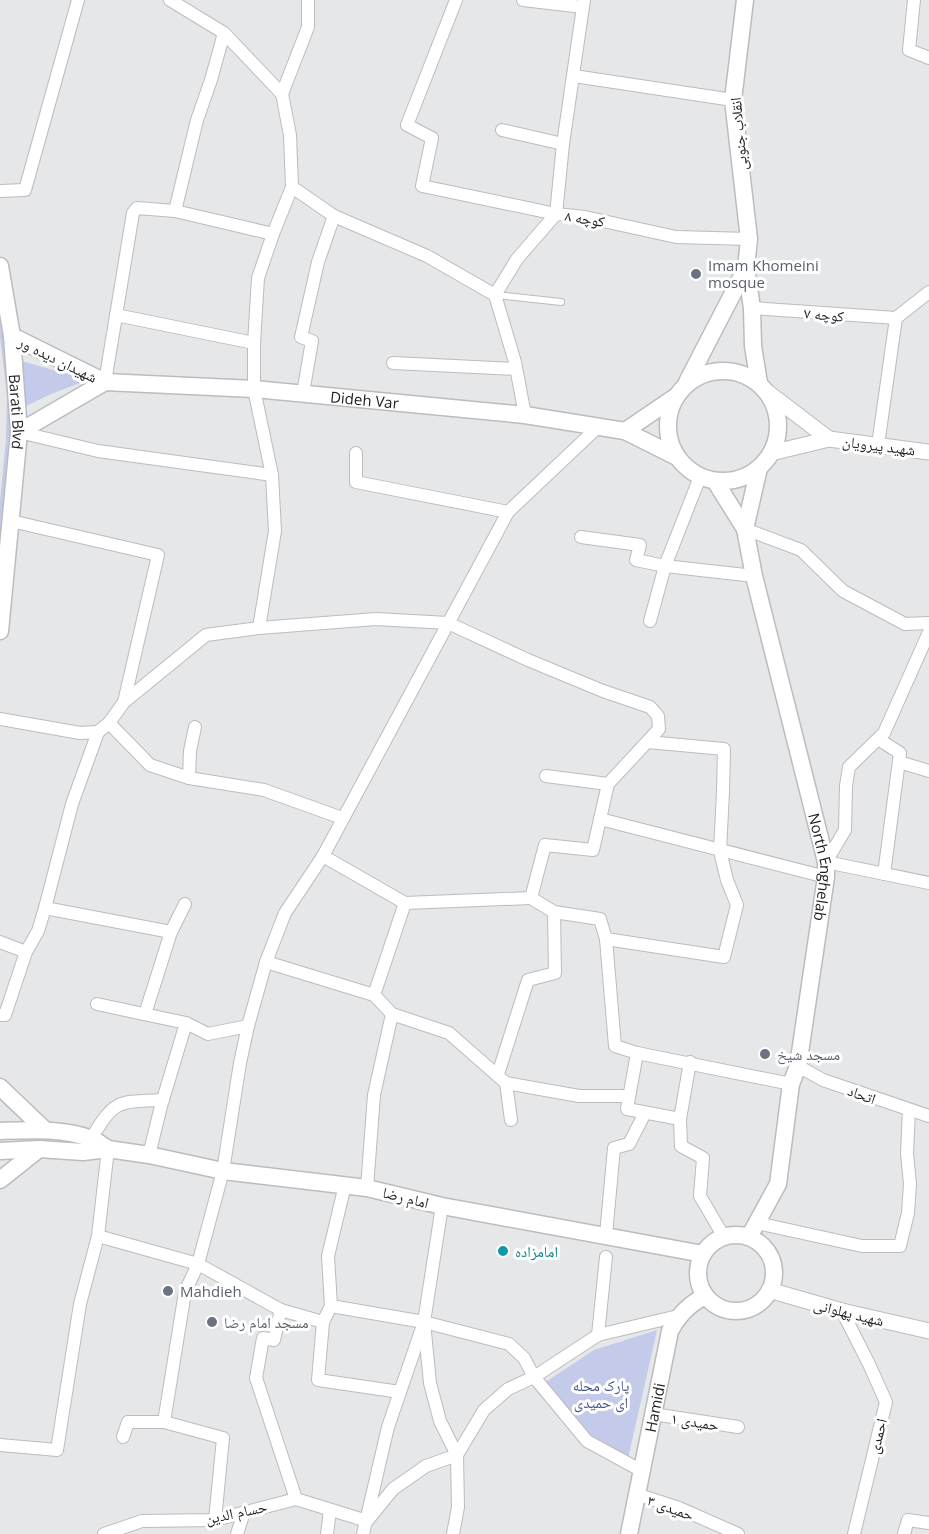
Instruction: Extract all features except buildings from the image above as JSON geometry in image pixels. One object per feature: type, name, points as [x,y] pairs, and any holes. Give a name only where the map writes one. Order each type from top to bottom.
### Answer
[{"type":"main road","name":"انقلاب جنوبی","points":[[745,0],[734,100],[749,239],[746,268]]},
{"type":"main road","name":"Barati Blvd","points":[[0,266],[12,336],[19,432],[0,631]]},
{"type":"main road","points":[[746,268],[752,308],[753,346],[763,387],[775,405],[778,421],[777,438],[771,453],[759,468],[746,476],[731,481],[707,479],[687,469],[677,458],[669,443],[667,427],[669,411],[746,268]]},
{"type":"main road","name":"شهیدان دیده ور","points":[[12,336],[105,382]]},
{"type":"main road","points":[[625,431],[700,375],[730,370],[746,375],[763,387]]},
{"type":"main road","name":"Dideh Var","points":[[105,382],[254,389],[525,415],[625,431],[677,458]]},
{"type":"main road","points":[[19,432],[105,382]]},
{"type":"main road","points":[[745,529],[759,468]]},
{"type":"main road","points":[[707,479],[745,529]]},
{"type":"main road","name":"North Enghelab","points":[[745,529],[754,576],[826,869],[798,1066],[791,1083],[778,1184],[753,1230]]},
{"type":"main road","points":[[0,1087],[45,1130]]},
{"type":"main road","name":"امام رضا","points":[[0,1131],[45,1130],[91,1139],[108,1149]]},
{"type":"main road","points":[[0,1180],[39,1149]]},
{"type":"main road","name":"امام رضا","points":[[0,1151],[39,1149],[82,1152],[108,1149],[150,1155],[223,1172],[367,1188],[442,1206],[703,1254]]},
{"type":"main road","points":[[753,1230],[771,1258],[774,1270],[773,1282],[759,1303],[748,1309],[735,1311],[722,1309],[705,1296],[698,1280],[703,1254],[710,1245],[724,1237],[740,1235],[753,1230]]},
{"type":"main road","points":[[678,1316],[693,1302],[705,1296]]},
{"type":"main road","name":"Hamidi","points":[[629,1534],[670,1331],[678,1316]]},
{"type":"street","points":[[0,191],[25,190],[78,0]]},
{"type":"street","points":[[170,0],[224,33],[282,94]]},
{"type":"street","points":[[260,628],[275,531],[272,475],[254,389],[258,278],[292,187],[290,135],[282,94],[308,27],[308,0]]},
{"type":"street","name":"کوچه ۸","points":[[456,0],[407,125],[432,138],[422,186],[676,237],[749,239]]},
{"type":"street","points":[[495,295],[517,259],[556,214],[563,144],[584,4],[523,0]]},
{"type":"street","points":[[914,0],[909,50],[929,58]]},
{"type":"street","points":[[175,211],[197,120],[224,33]]},
{"type":"street","points":[[574,76],[734,100]]},
{"type":"street","points":[[502,130],[563,144]]},
{"type":"street","points":[[292,187],[334,216],[427,256],[495,295],[516,369],[525,415]]},
{"type":"street","points":[[105,382],[133,213],[136,208],[175,211],[273,234]]},
{"type":"street","points":[[303,393],[312,341],[301,337],[318,262],[334,216]]},
{"type":"street","points":[[878,445],[896,318],[929,292]]},
{"type":"street","name":"کوچه ۷","points":[[752,308],[896,318]]},
{"type":"street","points":[[116,315],[254,343]]},
{"type":"street","points":[[393,363],[516,369]]},
{"type":"street","points":[[763,387],[829,439]]},
{"type":"street","points":[[164,1422],[185,1292],[198,1264],[223,1172],[248,1026],[266,962],[285,913],[322,856],[508,512],[598,427]]},
{"type":"street","points":[[19,432],[98,451],[272,475]]},
{"type":"street","points":[[771,453],[829,439]]},
{"type":"street","name":"شهید پیرویان","points":[[829,439],[929,452]]},
{"type":"street","points":[[356,453],[356,482],[508,512]]},
{"type":"street","points":[[650,621],[665,566],[707,479]]},
{"type":"street","points":[[11,521],[159,555],[124,702]]},
{"type":"street","points":[[745,529],[801,550],[843,591],[905,624],[929,623]]},
{"type":"street","points":[[581,537],[640,546],[636,560],[665,566],[754,576]]},
{"type":"street","points":[[0,1015],[5,1015],[26,952],[38,931],[72,804],[98,732],[109,723],[124,702],[206,635],[260,628],[376,619],[448,623],[528,660],[603,691],[650,707],[658,716],[659,729],[608,784],[593,850],[545,845],[531,898]]},
{"type":"street","points":[[826,869],[844,830],[849,767],[884,733],[929,632]]},
{"type":"street","points":[[0,719],[80,734],[98,732]]},
{"type":"street","points":[[109,723],[150,765],[189,778],[264,790],[342,818]]},
{"type":"street","points":[[189,778],[190,751],[195,728]]},
{"type":"street","points":[[878,739],[900,753],[884,874]]},
{"type":"street","points":[[606,939],[724,957],[737,905],[727,880],[720,850],[724,749],[648,742]]},
{"type":"street","points":[[899,762],[929,771]]},
{"type":"street","points":[[546,776],[608,784]]},
{"type":"street","points":[[600,819],[720,850],[826,869],[884,874],[929,883]]},
{"type":"street","points":[[322,856],[405,903],[531,898],[554,912],[600,919],[606,939],[615,1046],[637,1053],[791,1083]]},
{"type":"street","points":[[374,995],[405,903]]},
{"type":"street","points":[[145,1014],[171,932],[185,904]]},
{"type":"street","points":[[45,908],[171,932]]},
{"type":"street","points":[[511,1120],[502,1079],[528,980],[555,973],[554,912]]},
{"type":"street","points":[[0,942],[26,952]]},
{"type":"street","points":[[266,962],[374,995],[392,1014],[449,1032],[502,1079],[579,1096],[629,1096]]},
{"type":"street","points":[[97,1004],[186,1023],[208,1034],[248,1026]]},
{"type":"street","points":[[367,1188],[374,1095],[392,1014]]},
{"type":"street","points":[[150,1155],[163,1100],[186,1023]]},
{"type":"street","points":[[637,1053],[627,1109],[680,1119]]},
{"type":"street","points":[[690,1062],[680,1119],[681,1146],[703,1158],[700,1196],[724,1237]]},
{"type":"street","name":"اتحاد","points":[[798,1066],[823,1080],[929,1116]]},
{"type":"street","points":[[91,1139],[106,1114],[120,1103],[163,1100]]},
{"type":"street","points":[[753,1230],[862,1246],[900,1246],[908,1213],[910,1184],[907,1153],[909,1110]]},
{"type":"street","points":[[606,1235],[614,1148],[629,1144],[645,1113]]},
{"type":"street","points":[[0,1445],[57,1449],[80,1304],[98,1236],[108,1149]]},
{"type":"street","points":[[345,1185],[328,1256],[331,1306],[322,1322],[318,1380],[400,1392]]},
{"type":"street","points":[[363,1534],[388,1427],[424,1322],[442,1206]]},
{"type":"street","points":[[98,1236],[198,1264],[281,1310],[322,1322]]},
{"type":"street","points":[[598,1335],[606,1257]]},
{"type":"street","name":"شهید پهلوانی","points":[[769,1290],[842,1311],[929,1331]]},
{"type":"street","points":[[331,1306],[424,1322],[509,1344],[524,1358],[534,1377],[587,1441],[642,1471]]},
{"type":"street","points":[[281,1310],[274,1340],[263,1338],[256,1378],[296,1499],[367,1521]]},
{"type":"street","name":"احمدی","points":[[842,1311],[886,1402],[854,1534]]},
{"type":"street","points":[[367,1521],[393,1489],[426,1466],[457,1455],[484,1410],[508,1389],[534,1377],[598,1335],[678,1316]]},
{"type":"street","points":[[424,1322],[430,1383],[440,1421],[457,1455],[458,1508],[453,1534]]},
{"type":"street","name":"حمیدی ۱","points":[[653,1414],[738,1427]]},
{"type":"street","points":[[123,1437],[128,1422],[164,1422],[224,1438],[215,1520]]},
{"type":"street","name":"حمیدی ۳","points":[[636,1494],[679,1508],[738,1534]]},
{"type":"street","name":"حسام الدین","points":[[104,1534],[141,1521],[215,1520],[296,1499]]},
{"type":"street","points":[[327,1534],[330,1510]]},
{"type":"street","points":[[237,1534],[244,1512]]},
{"type":"street","points":[[904,1534],[908,1520],[929,1523]]},
{"type":"street","points":[[137,1534],[141,1521]]},
{"type":"lane","points":[[495,295],[561,302]]},
{"type":"green space","points":[[0,309],[10,369],[12,401],[0,566],[0,501],[6,439],[7,395],[0,337]]},
{"type":"green space","points":[[18,360],[88,380],[22,408]]},
{"type":"green space","name":"پارک محله ای حمیدی","points":[[657,1330],[627,1463],[596,1444],[544,1383],[594,1350]]},
{"type":"place","name":"Imam Khomeini mosque","points":[[696,274]]},
{"type":"place","name":"مسجد شیخ","points":[[765,1054]]},
{"type":"place","name":"امامزاده","points":[[503,1251]]},
{"type":"place","name":"Mahdieh","points":[[168,1291]]},
{"type":"place","name":"مسجد امام رضا","points":[[212,1322]]}]
